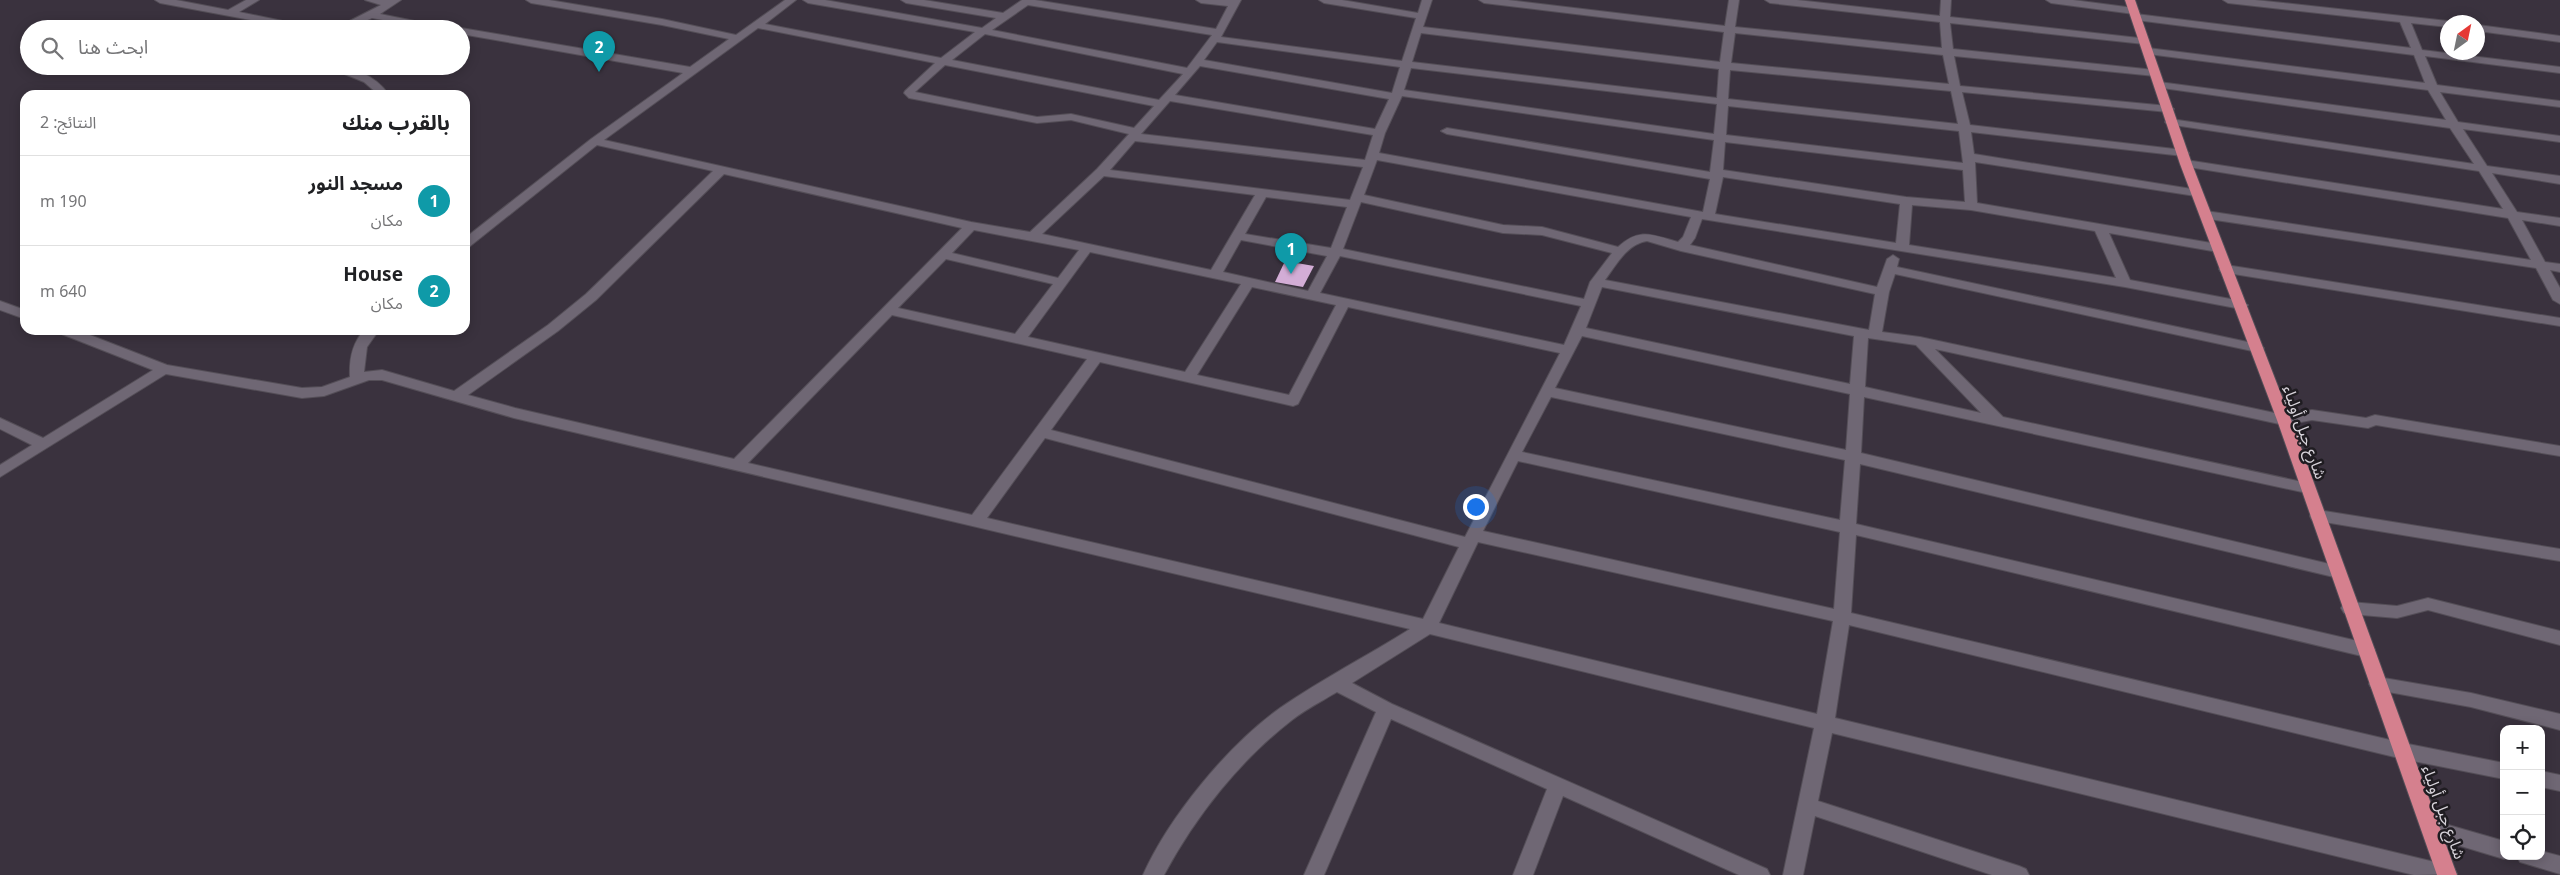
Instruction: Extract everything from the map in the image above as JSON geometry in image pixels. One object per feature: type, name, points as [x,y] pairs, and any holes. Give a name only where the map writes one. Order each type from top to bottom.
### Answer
[{"type":"highway","name":"شارع جبل أولياء","points":[[2134,10],[2185,159],[2257,348],[2270,388],[2284,420],[2447,875]]},
{"type":"street","points":[[160,0],[267,20]]},
{"type":"street","points":[[229,13],[254,0]]},
{"type":"street","points":[[370,0],[394,2]]},
{"type":"street","points":[[531,0],[653,20],[737,38]]},
{"type":"street","points":[[470,240],[595,141],[791,0]]},
{"type":"street","points":[[808,0],[1193,67],[1721,138],[1969,162],[2198,194]]},
{"type":"street","points":[[906,0],[1004,16]]},
{"type":"street","points":[[1033,236],[1101,172],[1136,135],[1217,36],[1235,2],[1201,0]]},
{"type":"street","points":[[1324,0],[1421,16]]},
{"type":"street","points":[[1312,296],[1335,252],[1371,159],[1379,132],[1397,95],[1408,66],[1427,0]]},
{"type":"street","points":[[1484,0],[2157,79],[2560,140]]},
{"type":"street","points":[[1681,248],[1688,241],[1703,215],[1716,175],[1734,0]]},
{"type":"street","points":[[1770,0],[1796,1],[1944,18],[2560,104]]},
{"type":"street","points":[[1946,0],[1944,18],[1947,53],[1964,128],[1969,162],[1971,206]]},
{"type":"street","points":[[2051,0],[2134,10],[2416,52],[2560,70]]},
{"type":"street","points":[[2228,0],[2440,23]]},
{"type":"street","points":[[2241,305],[2126,284],[1899,248],[1371,159],[1136,135],[1071,117],[1037,120],[909,93],[984,31],[1028,1],[1217,36],[1408,66],[1723,104],[1964,128],[2185,159],[2560,222]]},
{"type":"street","points":[[360,20],[394,2]]},
{"type":"street","points":[[371,15],[399,20]]},
{"type":"street","points":[[2404,19],[2432,87],[2482,169],[2513,215],[2560,300]]},
{"type":"street","points":[[756,25],[945,62],[1165,101],[1379,132]]},
{"type":"street","points":[[2485,29],[2560,39]]},
{"type":"street","points":[[1418,30],[1726,66],[1955,88],[2170,115],[2482,169],[2560,180]]},
{"type":"street","points":[[470,33],[692,71]]},
{"type":"street","points":[[356,75],[364,78],[381,90]]},
{"type":"street","points":[[1447,132],[1716,175],[1906,201],[1971,206],[2218,248]]},
{"type":"street","points":[[595,141],[720,171],[971,226],[1033,236],[1568,350]]},
{"type":"street","points":[[456,396],[553,328],[591,297],[623,269],[720,171]]},
{"type":"street","points":[[1101,172],[1355,201],[1503,229],[1542,231],[1620,251]]},
{"type":"street","points":[[1215,275],[1263,192]]},
{"type":"street","points":[[1793,875],[1806,805],[1825,722],[1842,617],[1850,528],[1856,389],[1868,334],[1899,248],[1906,201]]},
{"type":"street","points":[[2206,215],[2560,268]]},
{"type":"street","points":[[737,465],[971,226]]},
{"type":"street","points":[[2100,227],[2126,284]]},
{"type":"street","points":[[1238,236],[1335,252],[1590,304]]},
{"type":"street","points":[[1153,875],[1173,838],[1235,759],[1286,714],[1335,682],[1428,627],[1513,455],[1578,331],[1597,282],[1620,251],[1634,239],[1639,237],[1882,292]]},
{"type":"street","points":[[1019,339],[1087,248]]},
{"type":"street","points":[[943,255],[1060,282]]},
{"type":"street","points":[[1890,269],[2257,348]]},
{"type":"street","points":[[2226,269],[2560,322]]},
{"type":"street","points":[[1188,378],[1248,282]]},
{"type":"street","points":[[1597,282],[1868,334],[1920,340],[2284,420],[2312,415],[2368,423],[2375,420],[2560,451]]},
{"type":"street","points":[[889,310],[1293,401],[1344,303]]},
{"type":"street","points":[[0,305],[20,313]]},
{"type":"street","points":[[1578,331],[1856,389],[1999,422],[2307,488]]},
{"type":"street","points":[[77,335],[164,369],[302,393],[324,391],[356,379],[382,375],[514,413],[1428,627],[1825,722],[2447,875]]},
{"type":"street","points":[[356,379],[355,356],[360,344],[368,335]]},
{"type":"street","points":[[1920,340],[1999,422]]},
{"type":"street","points":[[976,522],[1096,357]]},
{"type":"street","points":[[0,472],[164,369]]},
{"type":"street","points":[[1547,391],[1854,457],[2338,572]]},
{"type":"street","points":[[0,424],[43,444]]},
{"type":"street","points":[[1041,432],[1473,539],[1842,617],[2403,751],[2500,770]]},
{"type":"street","points":[[1513,455],[1850,528],[2366,650]]},
{"type":"street","points":[[2318,516],[2560,555]]},
{"type":"street","points":[[2350,608],[2397,612],[2428,604],[2560,638]]},
{"type":"street","points":[[1335,682],[1386,709],[1760,875]]},
{"type":"street","points":[[2378,684],[2472,700],[2560,722]]},
{"type":"street","points":[[1314,875],[1386,709]]},
{"type":"street","points":[[2545,780],[2560,783]]},
{"type":"street","points":[[1523,875],[1558,785]]},
{"type":"street","points":[[1806,805],[2018,875]]},
{"type":"street","points":[[2431,829],[2500,849]]},
{"type":"street","points":[[2542,860],[2560,865]]},
{"type":"building","points":[[1285,261],[1314,266],[1303,287],[1275,282]]},
{"type":"place","name":"House","points":[[599,72]]},
{"type":"place","name":"مسجد النور","points":[[1291,274]]}]
